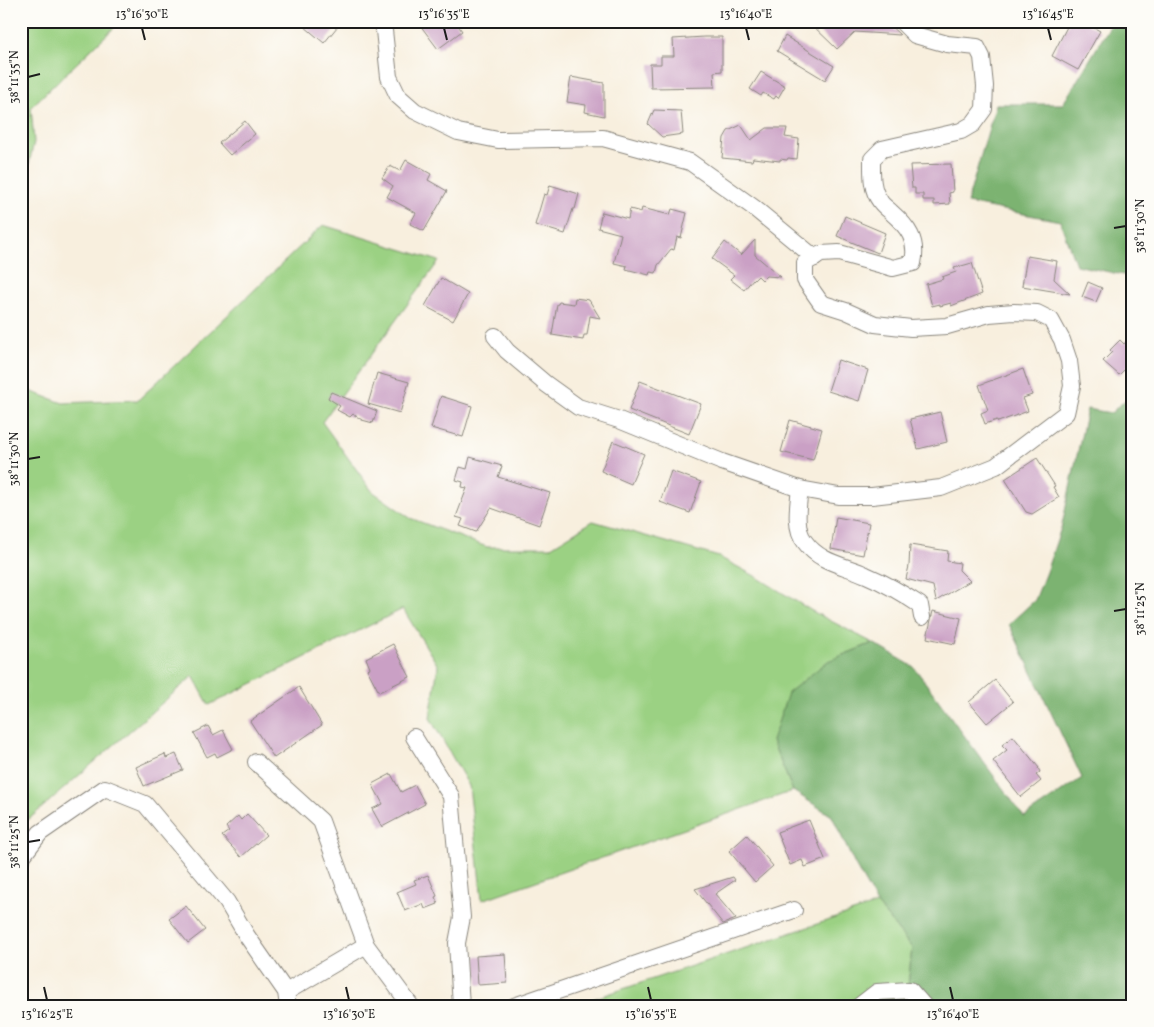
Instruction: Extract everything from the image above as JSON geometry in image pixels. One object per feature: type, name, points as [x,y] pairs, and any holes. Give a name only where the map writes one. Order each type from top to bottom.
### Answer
[{"type":"street","points":[[383,21],[390,77],[398,96],[415,111],[458,132],[498,140],[603,138],[690,162],[752,207],[815,258]]},
{"type":"street","points":[[496,336],[507,351],[546,384],[578,407],[619,420],[722,462],[800,490],[839,496],[872,496],[941,488],[996,466],[1048,428],[1066,413],[1072,386],[1069,361],[1062,340],[1051,320],[1037,313],[1014,312],[989,314],[947,326],[911,328],[875,324],[846,311],[820,303],[805,280],[805,263],[821,254],[839,254],[893,268],[913,263],[915,252],[911,233],[880,202],[872,183],[872,159],[882,149],[961,131],[974,124],[984,109],[985,86],[982,57],[977,47],[947,44],[915,35],[901,21]]},
{"type":"street","points":[[800,490],[796,516],[803,541],[821,558],[864,574],[898,590],[920,605],[922,617]]},
{"type":"street","points":[[414,738],[450,796],[462,918],[457,943],[461,1006]]},
{"type":"street","points":[[256,762],[321,821],[366,945],[410,1006]]},
{"type":"street","points":[[21,858],[40,832],[105,788],[145,804],[227,902],[287,999],[366,945]]},
{"type":"street","points":[[514,1006],[794,910]]},
{"type":"street","points":[[859,1006],[876,992],[910,990],[924,1006]]},
{"type":"green space","points":[[21,21],[121,21],[31,107],[34,142],[21,198]]},
{"type":"green space","points":[[1107,21],[1133,21],[1133,277],[1076,265],[1060,221],[967,203],[996,104],[1063,104],[1110,26]]},
{"type":"green space","points":[[323,225],[439,261],[322,422],[372,491],[410,518],[487,547],[551,547],[593,521],[719,557],[755,576],[812,611],[873,643],[828,661],[772,741],[793,791],[482,900],[469,786],[430,718],[438,666],[403,609],[209,705],[193,676],[21,826],[21,388],[63,403],[138,400]]},
{"type":"green space","points":[[1133,393],[1133,1006],[906,1006],[912,948],[877,904],[855,865],[832,816],[793,791],[772,741],[788,693],[828,661],[873,643],[914,667],[1024,817],[1082,778],[1009,624],[1035,600],[1046,572],[1062,525],[1087,409],[1111,413]]},
{"type":"green space","points":[[877,904],[912,948],[906,1006],[572,1006]]},
{"type":"building","points":[[298,21],[342,21],[324,43]]},
{"type":"building","points":[[417,21],[455,21],[462,31],[438,49]]},
{"type":"building","points":[[808,21],[885,21],[900,35],[855,32],[837,49]]},
{"type":"building","points":[[1070,21],[1082,21],[1100,31],[1078,70],[1052,56]]},
{"type":"building","points":[[785,36],[834,66],[825,80],[777,51]]},
{"type":"building","points":[[722,37],[722,71],[714,72],[715,87],[651,88],[650,64],[661,64],[661,56],[674,56],[673,39]]},
{"type":"building","points":[[761,72],[785,86],[778,98],[776,96],[774,99],[763,93],[761,96],[750,89]]},
{"type":"building","points":[[571,77],[604,83],[604,116],[585,112],[586,105],[567,102]]},
{"type":"building","points":[[654,110],[681,111],[683,134],[662,137],[648,124]]},
{"type":"building","points":[[245,121],[255,134],[230,155],[219,143]]},
{"type":"building","points":[[741,125],[751,140],[767,128],[787,128],[785,137],[799,139],[797,159],[788,158],[787,160],[780,159],[780,161],[753,158],[752,161],[722,158],[724,138],[728,131]]},
{"type":"building","points":[[406,160],[431,174],[428,180],[447,191],[424,231],[410,224],[416,213],[387,197],[393,186],[382,178],[390,166],[400,171]]},
{"type":"building","points":[[951,164],[953,192],[949,193],[950,204],[934,205],[934,200],[923,200],[923,194],[915,194],[915,188],[912,188],[910,165]]},
{"type":"building","points":[[550,185],[579,194],[565,234],[535,225],[544,194],[547,195]]},
{"type":"building","points":[[642,208],[670,215],[672,209],[687,213],[681,238],[677,237],[674,250],[671,249],[658,265],[656,273],[650,272],[649,275],[626,269],[627,266],[614,263],[621,234],[598,228],[602,212],[628,219],[630,209],[641,212]]},
{"type":"building","points":[[845,216],[885,233],[878,253],[837,236]]},
{"type":"building","points":[[755,240],[755,255],[781,277],[766,276],[762,280],[758,276],[744,290],[730,279],[734,275],[712,259],[725,242],[741,255]]},
{"type":"building","points":[[1027,256],[1057,261],[1054,279],[1070,294],[1022,286]]},
{"type":"building","points":[[972,263],[982,294],[951,306],[951,303],[932,306],[926,284],[943,279],[942,277],[956,272],[954,268]]},
{"type":"building","points":[[441,278],[468,294],[453,321],[425,306]]},
{"type":"building","points":[[1088,282],[1102,288],[1096,302],[1082,297]]},
{"type":"building","points":[[575,298],[589,300],[600,318],[590,316],[587,335],[584,335],[583,340],[552,335],[557,304],[559,302],[574,304]]},
{"type":"building","points":[[1133,335],[1133,361],[1119,375],[1103,361],[1120,340],[1124,344]]},
{"type":"building","points":[[838,360],[868,370],[859,401],[828,391]]},
{"type":"building","points":[[1023,369],[1032,395],[1023,398],[1028,411],[998,422],[997,420],[985,424],[981,413],[988,410],[979,385]]},
{"type":"building","points":[[377,373],[409,382],[400,413],[368,404]]},
{"type":"building","points":[[640,381],[701,404],[689,434],[629,410]]},
{"type":"building","points":[[331,392],[377,411],[373,423],[362,420],[353,414],[350,417],[337,410],[340,406],[328,398]]},
{"type":"building","points":[[441,396],[472,406],[463,437],[431,428]]},
{"type":"building","points":[[940,412],[947,442],[918,449],[910,419]]},
{"type":"building","points":[[790,420],[822,429],[813,460],[781,452]]},
{"type":"building","points":[[613,441],[644,454],[631,484],[601,471]]},
{"type":"building","points":[[470,457],[502,466],[498,477],[550,493],[539,525],[491,508],[476,532],[460,526],[463,519],[456,517],[467,488],[462,487],[463,482],[456,480],[460,467],[467,469]]},
{"type":"building","points":[[1037,458],[1055,486],[1053,487],[1059,497],[1032,514],[1026,512],[1005,479]]},
{"type":"building","points":[[671,471],[701,482],[690,513],[660,502]]},
{"type":"building","points":[[836,517],[869,523],[863,555],[831,549]]},
{"type":"building","points":[[910,545],[948,551],[947,561],[960,563],[959,570],[970,581],[936,601],[933,586],[906,579]]},
{"type":"building","points":[[933,611],[961,618],[955,644],[927,638]]},
{"type":"building","points":[[393,644],[410,677],[379,692],[367,669],[370,668],[366,658]]},
{"type":"building","points":[[995,680],[1013,702],[987,723],[969,702]]},
{"type":"building","points":[[299,687],[322,725],[274,758],[250,721]]},
{"type":"building","points":[[208,726],[213,735],[223,730],[233,749],[217,757],[215,753],[207,757],[194,733]]},
{"type":"building","points":[[1013,736],[1039,768],[1040,772],[1036,775],[1041,781],[1021,797],[993,761],[1007,750],[1002,745]]},
{"type":"building","points":[[165,754],[166,758],[176,754],[183,770],[144,786],[136,767]]},
{"type":"building","points":[[391,774],[401,792],[415,785],[425,804],[382,827],[372,809],[383,804],[372,784]]},
{"type":"building","points":[[247,814],[266,835],[241,857],[222,836],[229,831],[226,827],[238,816],[241,820]]},
{"type":"building","points":[[809,820],[825,859],[805,867],[802,860],[790,865],[777,832]]},
{"type":"building","points":[[747,835],[773,866],[755,882],[729,851]]},
{"type":"building","points":[[428,875],[437,896],[435,897],[438,904],[425,909],[423,904],[405,911],[397,892],[416,884],[414,880]]},
{"type":"building","points":[[733,877],[735,880],[715,894],[736,919],[723,924],[695,889]]},
{"type":"building","points":[[186,906],[205,930],[188,943],[169,919]]},
{"type":"building","points":[[505,954],[507,983],[478,985],[476,956]]}]
